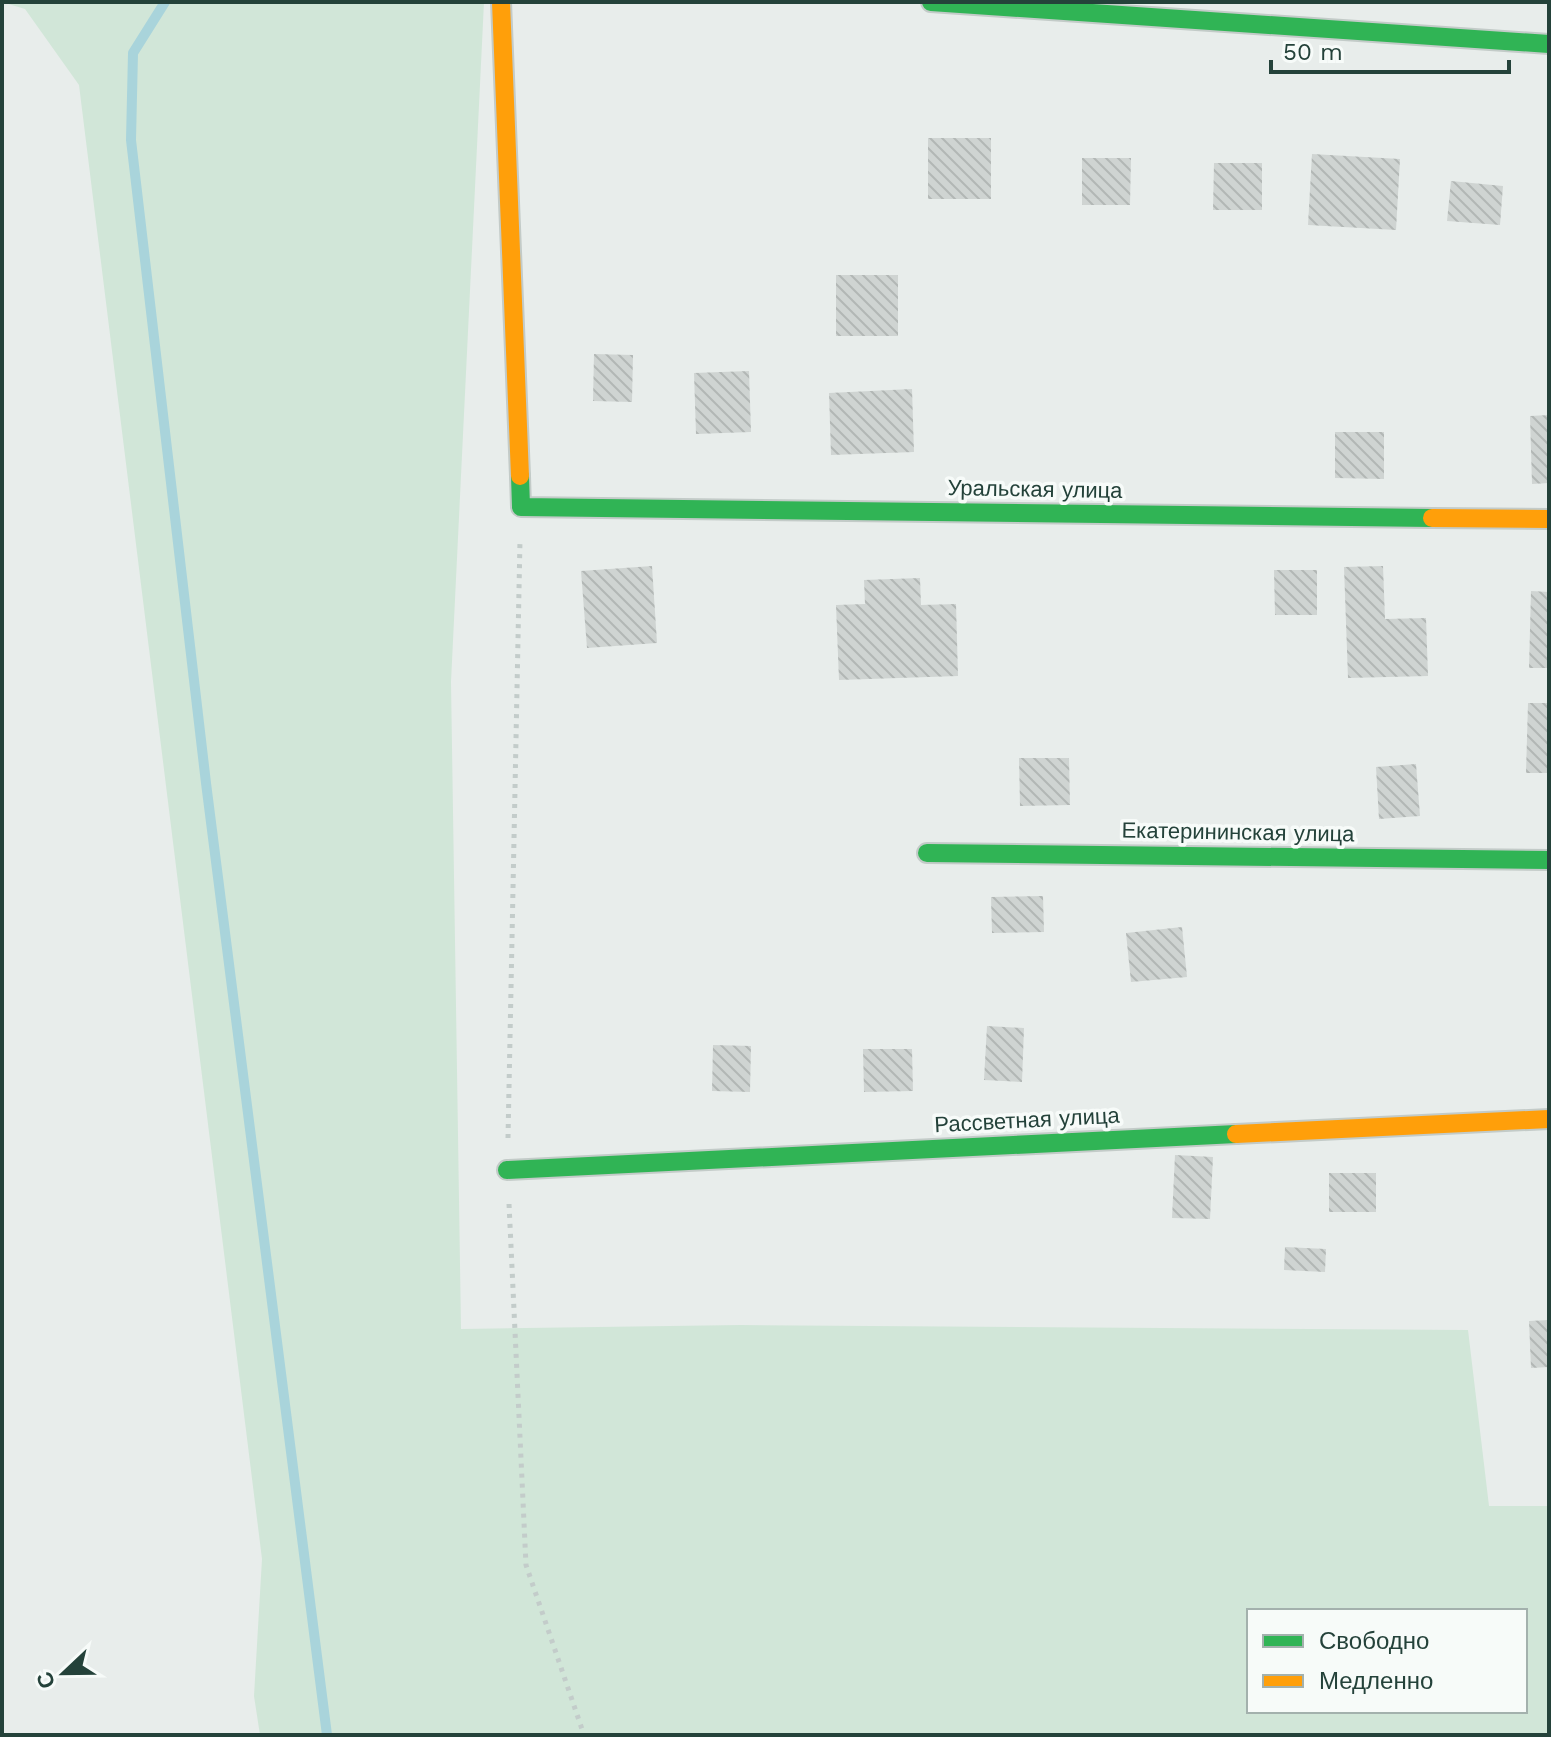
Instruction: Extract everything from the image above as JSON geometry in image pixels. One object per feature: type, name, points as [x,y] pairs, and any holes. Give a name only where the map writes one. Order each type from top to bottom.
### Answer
[{"type":"street","points":[[501,2],[521,507]]},
{"type":"street","points":[[931,2],[1549,44]]},
{"type":"street","name":"Уральская улица","points":[[521,507],[1549,519]]},
{"type":"street","name":"Екатерининская улица","points":[[927,853],[1549,860]]},
{"type":"street","name":"Рассветная улица","points":[[507,1170],[1549,1119]]},
{"type":"path","points":[[521,507],[507,1170],[526,1565],[584,1735]]},
{"type":"green space","points":[[2,2],[484,2],[451,682],[461,1329],[741,1325],[1468,1330],[1489,1506],[1549,1506],[1549,1735],[260,1735],[254,1696],[262,1559],[79,85],[25,9]]},
{"type":"building","points":[[928,138],[991,138],[991,199],[928,199]]},
{"type":"building","points":[[1312,154],[1400,159],[1396,230],[1308,225]]},
{"type":"building","points":[[1082,158],[1131,158],[1130,205],[1082,205]]},
{"type":"building","points":[[1214,163],[1262,163],[1262,210],[1213,210]]},
{"type":"building","points":[[1451,181],[1503,186],[1500,225],[1447,221]]},
{"type":"building","points":[[836,275],[898,275],[898,336],[836,336]]},
{"type":"building","points":[[594,354],[633,355],[632,402],[593,401]]},
{"type":"building","points":[[749,371],[751,432],[696,434],[694,373]]},
{"type":"building","points":[[912,389],[914,452],[831,455],[829,393]]},
{"type":"building","points":[[1549,415],[1549,483],[1532,484],[1530,416]]},
{"type":"building","points":[[1335,432],[1384,432],[1384,479],[1335,478]]},
{"type":"building","points":[[652,566],[657,643],[587,648],[581,571]]},
{"type":"building","points":[[1383,566],[1385,619],[1426,618],[1428,676],[1348,678],[1344,567]]},
{"type":"building","points":[[1274,570],[1317,570],[1317,615],[1275,615]]},
{"type":"building","points":[[920,578],[921,605],[956,604],[958,676],[839,680],[836,605],[865,604],[864,580]]},
{"type":"building","points":[[1531,591],[1549,592],[1549,668],[1529,668]]},
{"type":"building","points":[[1528,703],[1549,703],[1549,773],[1526,773]]},
{"type":"building","points":[[1019,758],[1069,758],[1070,805],[1020,806]]},
{"type":"building","points":[[1416,764],[1420,816],[1379,819],[1376,767]]},
{"type":"building","points":[[1043,896],[1044,932],[992,933],[991,897]]},
{"type":"building","points":[[1182,927],[1187,977],[1131,982],[1126,933]]},
{"type":"building","points":[[987,1026],[1024,1028],[1022,1082],[984,1080]]},
{"type":"building","points":[[713,1045],[751,1046],[750,1092],[712,1091]]},
{"type":"building","points":[[863,1049],[912,1049],[913,1091],[864,1092]]},
{"type":"building","points":[[1175,1155],[1213,1157],[1210,1219],[1172,1218]]},
{"type":"building","points":[[1329,1173],[1376,1173],[1376,1212],[1329,1212]]},
{"type":"building","points":[[1285,1247],[1326,1249],[1325,1272],[1284,1270]]},
{"type":"building","points":[[1549,1320],[1549,1367],[1531,1368],[1529,1321]]},
{"type":"waterway","points":[[165,2],[133,53],[131,140],[206,783],[327,1735]]},
{"type":"traffic: fast","points":[[931,2],[1549,44]]},
{"type":"traffic: fast","points":[[520,476],[521,507],[1432,518]]},
{"type":"traffic: fast","points":[[927,853],[1549,860]]},
{"type":"traffic: fast","points":[[507,1170],[1236,1134]]},
{"type":"traffic: slow","points":[[501,2],[520,476]]},
{"type":"traffic: slow","points":[[1432,518],[1549,519]]},
{"type":"traffic: slow","points":[[1236,1134],[1549,1119]]}]
